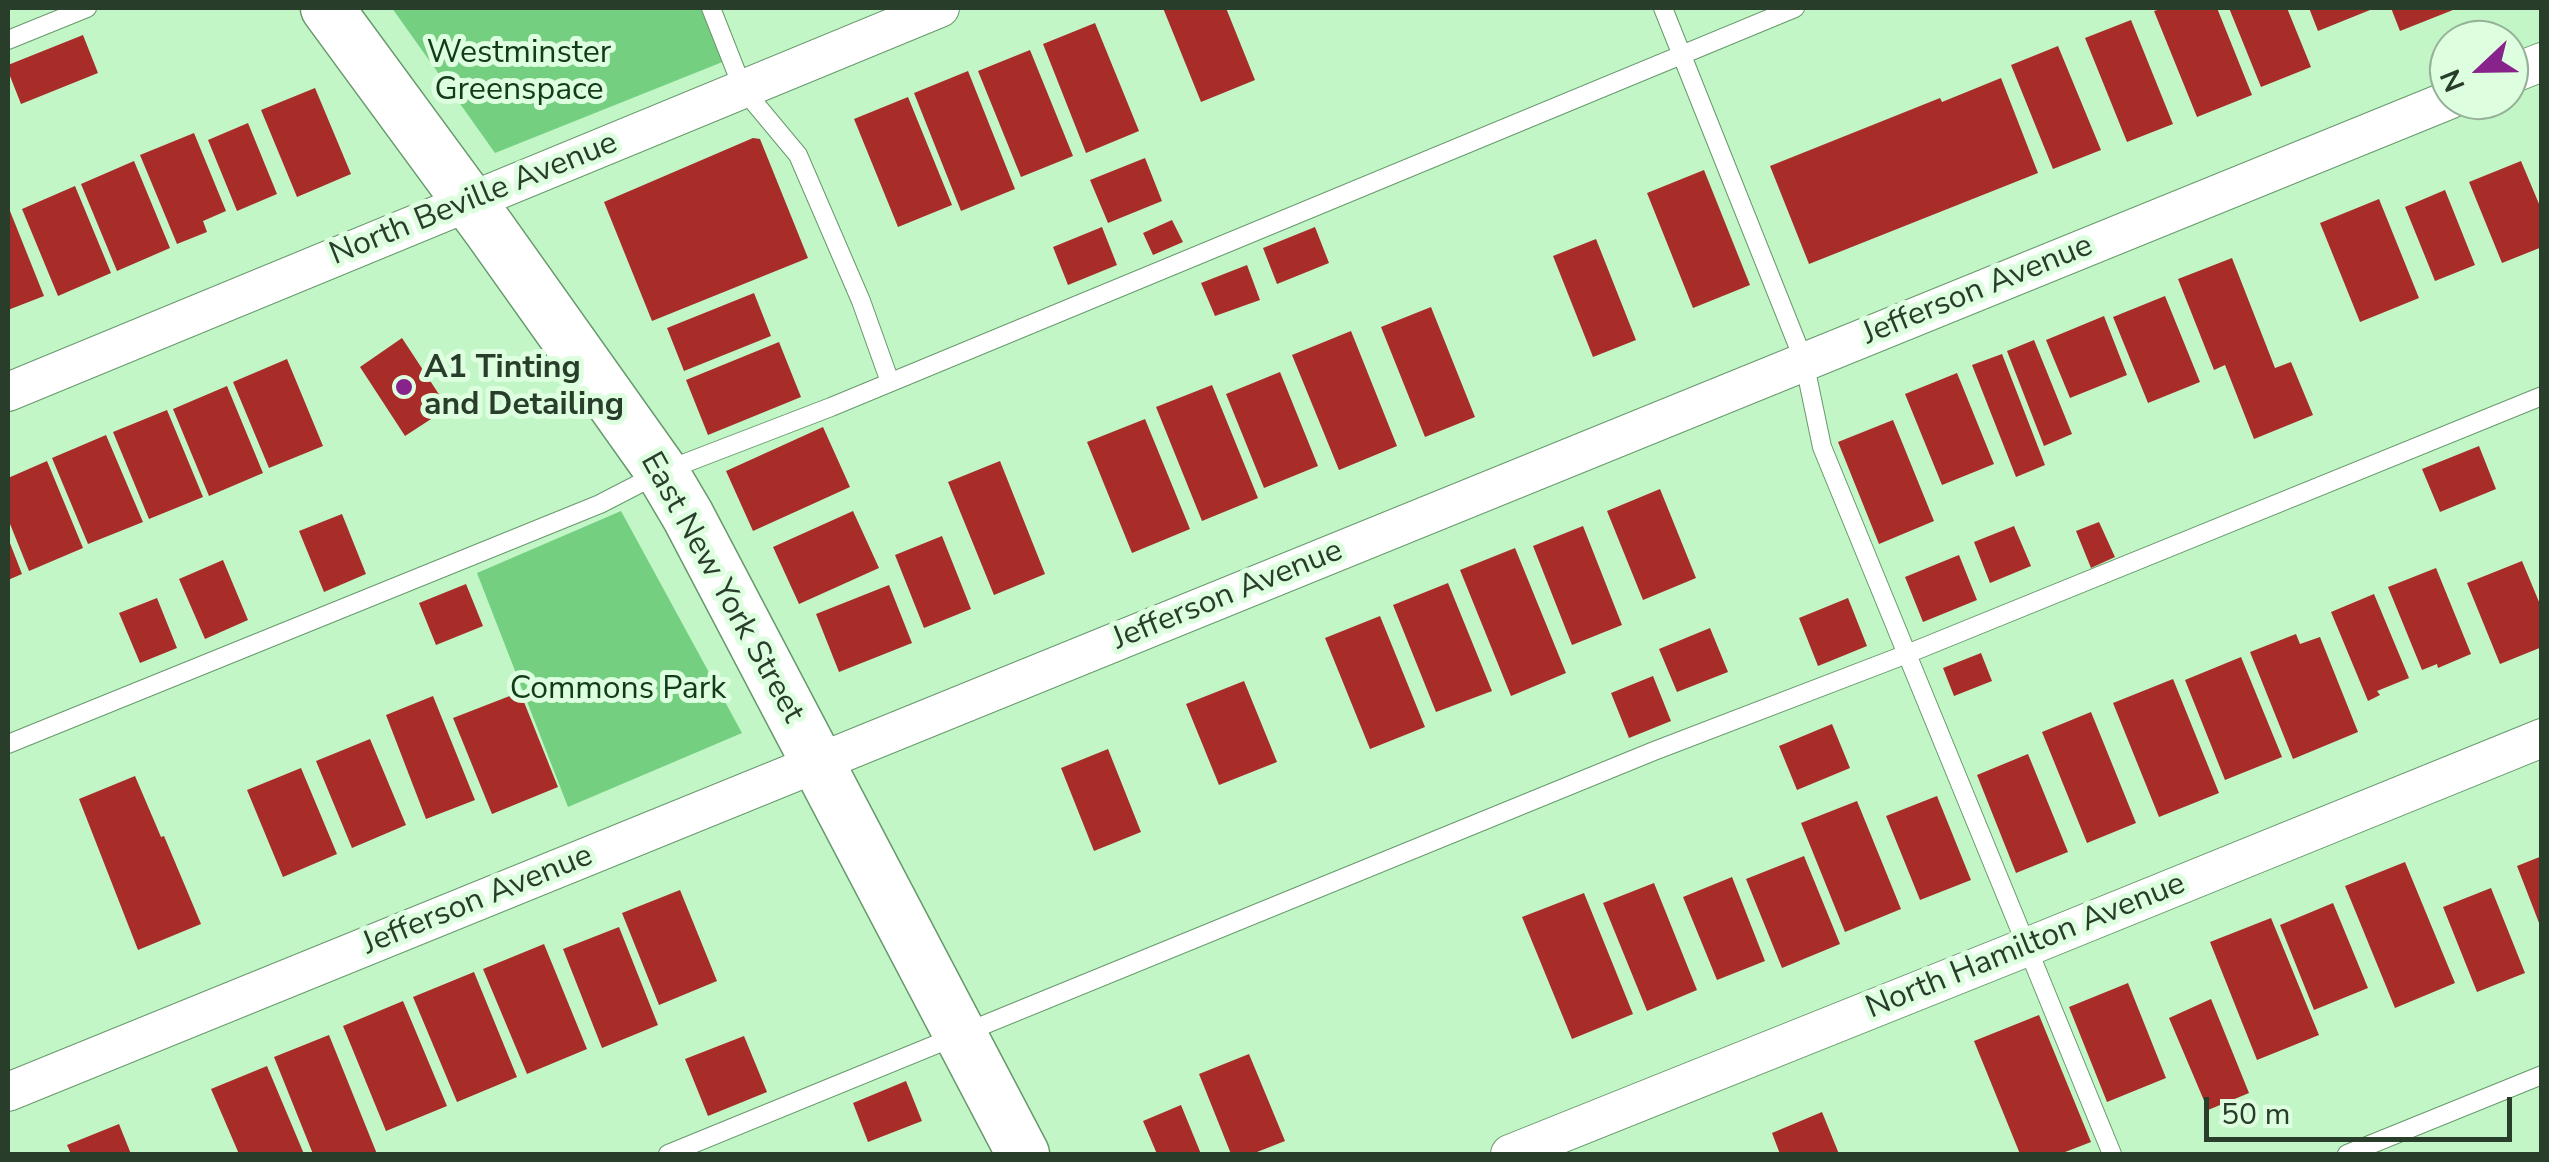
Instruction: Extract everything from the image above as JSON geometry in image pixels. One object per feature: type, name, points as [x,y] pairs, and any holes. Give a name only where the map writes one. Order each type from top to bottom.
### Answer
[{"type":"main road","name":"East New York Street","points":[[327,8],[662,472],[1023,1154]]},
{"type":"street","name":"North Beville Avenue","points":[[8,392],[940,8]]},
{"type":"street","name":"Jefferson Avenue","points":[[8,1092],[2429,108]]},
{"type":"street","name":"North Hamilton Avenue","points":[[1510,1154],[2542,738]]},
{"type":"lane","points":[[8,40],[86,8]]},
{"type":"lane","points":[[711,8],[743,89],[798,155],[890,382]]},
{"type":"lane","points":[[1663,8],[1804,362],[1822,447],[2112,1154]]},
{"type":"lane","points":[[8,744],[600,504],[662,472],[890,382],[1795,8]]},
{"type":"lane","points":[[668,1154],[1654,751],[1907,654],[2542,396]]},
{"type":"lane","points":[[2347,1154],[2542,1075]]},
{"type":"green space","name":"Westminster Greenspace","points":[[392,8],[702,8],[725,61],[495,153]]},
{"type":"green space","name":"Commons Park","points":[[621,511],[742,733],[568,807],[477,573]]},
{"type":"building","points":[[1163,8],[1226,8],[1255,80],[1201,102]]},
{"type":"building","points":[[2217,8],[2252,95],[2197,117],[2154,11]]},
{"type":"building","points":[[2229,8],[2287,8],[2311,67],[2261,87]]},
{"type":"building","points":[[2309,8],[2375,8],[2318,31]]},
{"type":"building","points":[[2391,8],[2458,8],[2400,31]]},
{"type":"building","points":[[2131,20],[2173,124],[2127,142],[2085,38]]},
{"type":"building","points":[[1095,23],[1139,131],[1086,153],[1043,44]]},
{"type":"building","points":[[83,35],[98,73],[21,104],[8,65]]},
{"type":"building","points":[[2058,46],[2101,150],[2053,169],[2011,65]]},
{"type":"building","points":[[1030,50],[1073,156],[1021,177],[978,71]]},
{"type":"building","points":[[968,71],[1015,189],[961,211],[914,93]]},
{"type":"building","points":[[2001,78],[2038,173],[1809,264],[1770,166],[1940,98],[1942,102]]},
{"type":"building","points":[[315,88],[351,174],[297,197],[261,110]]},
{"type":"building","points":[[908,97],[952,205],[898,227],[854,119]]},
{"type":"building","points":[[248,123],[277,194],[237,211],[208,140]]},
{"type":"building","points":[[194,133],[226,211],[203,221],[207,232],[177,244],[140,155]]},
{"type":"building","points":[[753,138],[760,139],[808,258],[652,321],[604,202]]},
{"type":"building","points":[[1145,158],[1162,201],[1108,223],[1090,180]]},
{"type":"building","points":[[134,161],[170,248],[117,271],[81,184]]},
{"type":"building","points":[[2521,161],[2542,211],[2542,247],[2502,263],[2469,182]]},
{"type":"building","points":[[1704,170],[1750,285],[1693,308],[1647,193]]},
{"type":"building","points":[[75,186],[111,273],[58,296],[22,209]]},
{"type":"building","points":[[2445,190],[2475,265],[2435,281],[2405,207]]},
{"type":"building","points":[[2379,199],[2419,298],[2360,322],[2320,223]]},
{"type":"building","points":[[8,206],[44,296],[8,310]]},
{"type":"building","points":[[1172,220],[1183,242],[1153,255],[1143,233]]},
{"type":"building","points":[[1102,227],[1117,265],[1068,285],[1053,247]]},
{"type":"building","points":[[1315,227],[1329,263],[1277,284],[1263,248]]},
{"type":"building","points":[[1596,239],[1636,340],[1593,357],[1553,256]]},
{"type":"building","points":[[2232,258],[2275,368],[2291,362],[2313,415],[2254,439],[2225,365],[2214,370],[2178,279]]},
{"type":"building","points":[[1247,265],[1260,300],[1215,316],[1201,283]]},
{"type":"building","points":[[754,293],[771,336],[684,371],[667,328]]},
{"type":"building","points":[[2165,296],[2200,382],[2148,403],[2113,317]]},
{"type":"building","points":[[1431,307],[1475,417],[1425,437],[1381,327]]},
{"type":"building","points":[[2104,316],[2127,375],[2070,398],[2046,340]]},
{"type":"building","points":[[1351,331],[1397,446],[1339,470],[1292,355]]},
{"type":"building","name":"A1 Tinting and Detailing","points":[[402,338],[448,408],[405,436],[360,367]]},
{"type":"building","points":[[2034,340],[2072,434],[2044,446],[2007,351]]},
{"type":"building","points":[[779,342],[801,397],[708,435],[686,380]]},
{"type":"building","points":[[2002,354],[2045,465],[2016,477],[1972,365]]},
{"type":"building","points":[[287,359],[323,446],[269,468],[233,382]]},
{"type":"building","points":[[1280,372],[1318,466],[1264,488],[1226,394]]},
{"type":"building","points":[[1957,373],[1994,464],[1942,485],[1905,394]]},
{"type":"building","points":[[1212,385],[1258,498],[1202,521],[1156,407]]},
{"type":"building","points":[[227,386],[263,473],[209,496],[173,409]]},
{"type":"building","points":[[167,410],[203,497],[149,519],[113,432]]},
{"type":"building","points":[[1145,419],[1190,529],[1132,553],[1087,442]]},
{"type":"building","points":[[1893,420],[1934,521],[1879,544],[1838,442]]},
{"type":"building","points":[[823,427],[850,487],[753,531],[726,471]]},
{"type":"building","points":[[106,435],[143,522],[88,544],[52,458]]},
{"type":"building","points":[[2479,446],[2496,489],[2440,512],[2422,469]]},
{"type":"building","points":[[47,461],[83,548],[29,571],[8,519],[8,478]]},
{"type":"building","points":[[1000,461],[1045,574],[994,595],[948,482]]},
{"type":"building","points":[[1660,489],[1696,578],[1643,600],[1607,511]]},
{"type":"building","points":[[853,511],[879,568],[799,604],[773,547]]},
{"type":"building","points":[[342,514],[366,574],[324,592],[299,531]]},
{"type":"building","points":[[2099,522],[2115,557],[2091,568],[2076,531]]},
{"type":"building","points":[[1583,526],[1622,625],[1572,645],[1533,546]]},
{"type":"building","points":[[2014,526],[2031,566],[1990,583],[1974,542]]},
{"type":"building","points":[[942,536],[971,609],[924,628],[895,555]]},
{"type":"building","points":[[8,538],[22,574],[8,580]]},
{"type":"building","points":[[1515,548],[1566,673],[1511,696],[1460,570]]},
{"type":"building","points":[[1959,555],[1977,600],[1923,622],[1905,577]]},
{"type":"building","points":[[223,560],[248,620],[205,639],[179,579]]},
{"type":"building","points":[[2522,561],[2542,609],[2542,647],[2500,664],[2467,583]]},
{"type":"building","points":[[2436,568],[2471,654],[2438,668],[2437,664],[2422,670],[2388,587]]},
{"type":"building","points":[[1448,583],[1492,691],[1436,712],[1393,605]]},
{"type":"building","points":[[466,584],[483,626],[436,645],[419,603]]},
{"type":"building","points":[[889,585],[912,643],[839,672],[816,614]]},
{"type":"building","points":[[2374,594],[2409,678],[2377,691],[2380,695],[2368,701],[2331,612]]},
{"type":"building","points":[[157,598],[177,648],[140,663],[119,613]]},
{"type":"building","points":[[1848,598],[1867,646],[1818,666],[1799,618]]},
{"type":"building","points":[[1380,616],[1425,727],[1370,749],[1325,638]]},
{"type":"building","points":[[1710,628],[1728,672],[1677,692],[1659,649]]},
{"type":"building","points":[[2296,634],[2300,644],[2320,637],[2358,732],[2293,759],[2250,652]]},
{"type":"building","points":[[1981,653],[1992,681],[1954,696],[1943,668]]},
{"type":"building","points":[[2241,657],[2282,757],[2225,780],[2185,680]]},
{"type":"building","points":[[1653,676],[1671,721],[1629,738],[1611,693]]},
{"type":"building","points":[[2173,679],[2219,793],[2159,817],[2113,703]]},
{"type":"building","points":[[1244,681],[1277,762],[1219,785],[1186,704]]},
{"type":"building","points":[[520,692],[558,787],[492,814],[453,718]]},
{"type":"building","points":[[433,696],[475,800],[426,819],[386,715]]},
{"type":"building","points":[[2091,712],[2136,823],[2087,843],[2042,732]]},
{"type":"building","points":[[1832,724],[1850,768],[1797,790],[1779,746]]},
{"type":"building","points":[[370,739],[406,825],[352,848],[316,761]]},
{"type":"building","points":[[1108,749],[1141,832],[1094,851],[1061,768]]},
{"type":"building","points":[[2028,754],[2068,852],[2016,873],[1977,775]]},
{"type":"building","points":[[301,768],[337,854],[283,877],[247,790]]},
{"type":"building","points":[[135,776],[201,924],[138,950],[79,799]]},
{"type":"building","points":[[1937,796],[1971,880],[1920,900],[1886,816]]},
{"type":"building","points":[[1857,801],[1901,909],[1845,932],[1801,823]]},
{"type":"building","points":[[1804,856],[1840,944],[1782,968],[1746,879]]},
{"type":"building","points":[[2542,856],[2542,928],[2541,928],[2517,866]]},
{"type":"building","points":[[2405,862],[2455,983],[2395,1008],[2345,886]]},
{"type":"building","points":[[1732,877],[1765,961],[1717,980],[1683,897]]},
{"type":"building","points":[[1654,883],[1697,990],[1647,1011],[1603,903]]},
{"type":"building","points":[[2491,888],[2525,973],[2477,992],[2443,907]]},
{"type":"building","points":[[680,890],[717,981],[659,1005],[622,913]]},
{"type":"building","points":[[1584,893],[1633,1014],[1572,1039],[1522,917]]},
{"type":"building","points":[[2333,903],[2368,988],[2314,1010],[2280,925]]},
{"type":"building","points":[[2271,918],[2319,1035],[2257,1060],[2210,942]]},
{"type":"building","points":[[619,927],[658,1025],[602,1048],[563,949]]},
{"type":"building","points":[[544,944],[587,1049],[527,1074],[483,969]]},
{"type":"building","points":[[474,972],[517,1077],[457,1102],[413,997]]},
{"type":"building","points":[[2128,983],[2166,1078],[2107,1102],[2069,1007]]},
{"type":"building","points":[[2211,999],[2249,1093],[2208,1110],[2169,1018]]},
{"type":"building","points":[[403,1001],[447,1106],[386,1131],[343,1026]]},
{"type":"building","points":[[2039,1015],[2091,1142],[2060,1154],[2020,1154],[1974,1041]]},
{"type":"building","points":[[329,1035],[377,1154],[313,1154],[274,1057]]},
{"type":"building","points":[[744,1036],[767,1092],[708,1116],[685,1059]]},
{"type":"building","points":[[1249,1054],[1285,1141],[1252,1154],[1231,1154],[1199,1074]]},
{"type":"building","points":[[267,1066],[304,1154],[239,1154],[211,1089]]},
{"type":"building","points":[[906,1081],[922,1121],[868,1142],[853,1103]]},
{"type":"building","points":[[1181,1105],[1201,1154],[1157,1154],[1143,1121]]},
{"type":"building","points":[[1822,1112],[1839,1154],[1780,1154],[1772,1133]]},
{"type":"building","points":[[119,1124],[131,1154],[71,1154],[67,1145]]},
{"type":"place","name":"A1 Tinting and Detailing","points":[[404,387]]}]
